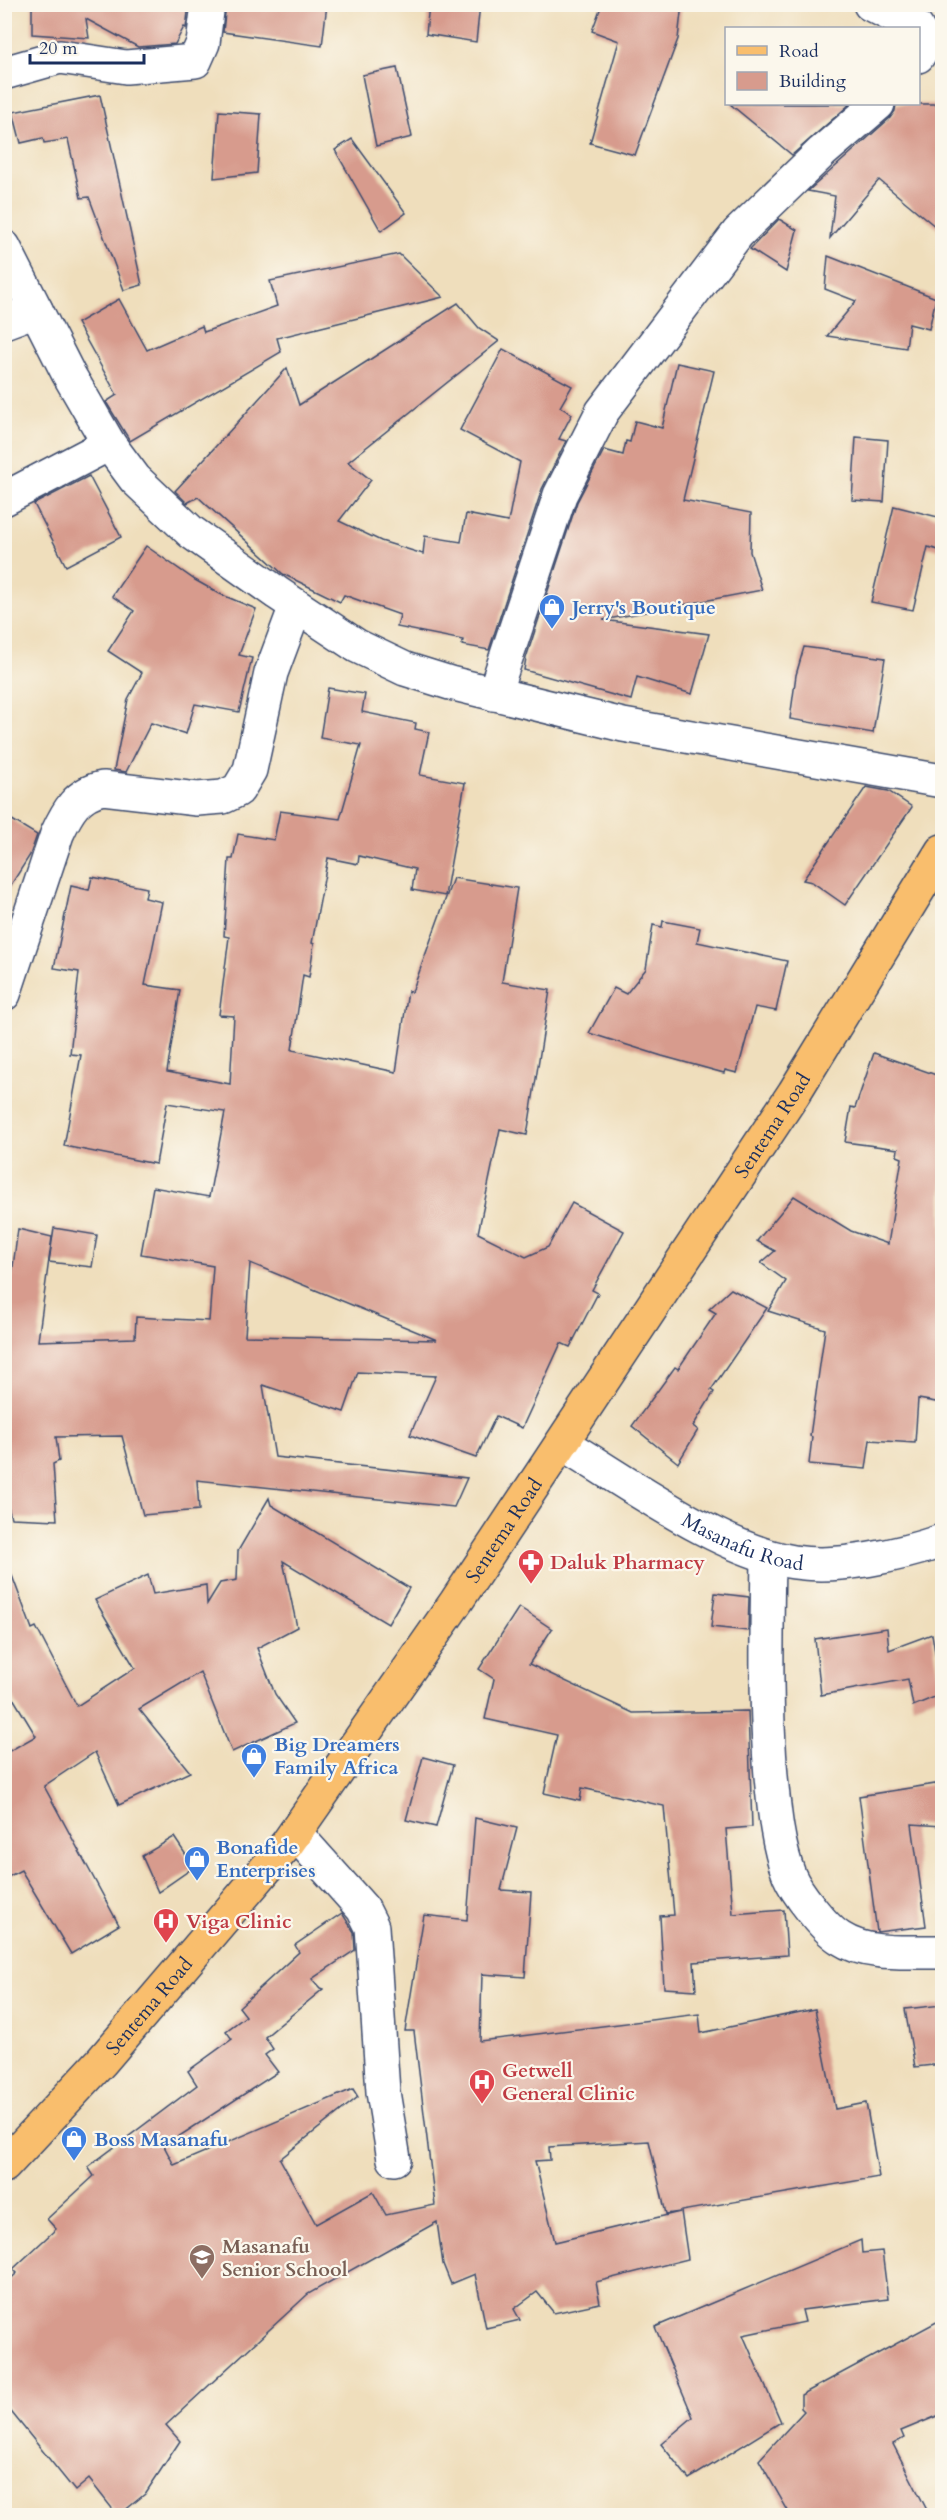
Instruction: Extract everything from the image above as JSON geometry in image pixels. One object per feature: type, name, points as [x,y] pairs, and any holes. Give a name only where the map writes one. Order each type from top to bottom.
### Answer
[{"type":"main road","name":"Sentema Road","points":[[4,2166],[101,2062],[295,1833],[563,1444],[795,1093],[942,851]]},
{"type":"street","points":[[4,73],[60,57],[126,67],[195,61],[203,43],[208,4]]},
{"type":"street","points":[[870,4],[912,27]]},
{"type":"street","points":[[920,32],[927,41],[920,53]]},
{"type":"street","points":[[494,694],[560,495],[602,412],[738,233],[822,152],[877,105]]},
{"type":"street","points":[[4,248],[68,373],[109,444],[135,479],[191,532],[357,646],[405,669],[494,694],[623,725],[942,781]]},
{"type":"street","points":[[4,322],[36,310]]},
{"type":"street","points":[[4,499],[109,444]]},
{"type":"street","points":[[4,994],[57,834],[68,810],[78,799],[89,791],[102,788],[197,799],[223,797],[238,790],[250,770],[271,673],[296,606]]},
{"type":"street","name":"Masanafu Road","points":[[563,1444],[689,1520],[768,1557],[796,1563],[848,1563],[942,1541]]},
{"type":"street","points":[[768,1557],[766,1714],[774,1816],[789,1876],[820,1922],[840,1939],[862,1947],[885,1951],[942,1952]]},
{"type":"street","points":[[295,1833],[363,1909],[372,1927],[383,2092],[394,2159]]},
{"type":"building","points":[[32,4],[189,4],[186,28],[184,27],[175,44],[138,47],[86,19],[89,38],[32,34]]},
{"type":"building","points":[[226,4],[327,4],[322,46],[223,32]]},
{"type":"building","points":[[429,4],[480,4],[476,42],[426,34]]},
{"type":"building","points":[[602,4],[682,4],[678,39],[635,155],[590,143],[619,41],[592,31]]},
{"type":"building","points":[[397,68],[412,137],[376,146],[362,75]]},
{"type":"building","points":[[100,95],[142,285],[124,290],[89,197],[81,198],[68,139],[44,143],[43,138],[21,143],[13,112]]},
{"type":"building","points":[[942,104],[942,232],[879,180],[830,238],[835,196],[808,191],[895,111],[896,105]]},
{"type":"building","points":[[731,105],[849,105],[792,155]]},
{"type":"building","points":[[219,111],[261,114],[257,173],[214,178]]},
{"type":"building","points":[[352,139],[406,213],[381,231],[335,150]]},
{"type":"building","points":[[779,219],[797,230],[786,272],[750,249]]},
{"type":"building","points":[[399,254],[443,297],[277,338],[281,352],[130,441],[106,402],[117,395],[77,323],[119,299],[147,350],[202,326],[204,332],[277,306],[270,281]]},
{"type":"building","points":[[828,256],[936,298],[929,329],[909,324],[906,348],[827,336],[856,301],[825,289]]},
{"type":"building","points":[[458,303],[479,328],[499,341],[348,462],[371,480],[339,521],[381,541],[423,554],[425,536],[461,542],[466,514],[508,522],[520,462],[460,430],[503,349],[572,386],[560,407],[572,414],[559,439],[566,441],[542,489],[489,650],[462,645],[463,640],[397,627],[400,615],[344,595],[340,602],[283,574],[198,497],[187,503],[175,491],[287,368],[299,405]]},
{"type":"building","points":[[677,363],[714,371],[683,500],[751,513],[750,552],[762,590],[603,620],[709,634],[692,694],[637,677],[631,700],[524,670],[577,502],[604,450],[623,455],[626,441],[630,442],[635,421],[662,428]]},
{"type":"building","points":[[856,437],[888,440],[884,502],[852,500]]},
{"type":"building","points":[[89,476],[121,537],[66,566],[34,504]]},
{"type":"building","points":[[894,506],[942,518],[942,551],[928,547],[913,610],[871,602]]},
{"type":"building","points":[[146,546],[195,580],[220,594],[256,609],[239,655],[252,658],[239,712],[195,704],[186,734],[151,723],[126,772],[114,770],[128,699],[142,673],[108,651],[134,611],[112,596]]},
{"type":"building","points":[[804,647],[885,658],[873,733],[790,719],[796,675]]},
{"type":"building","points":[[328,688],[365,694],[362,712],[416,723],[415,729],[429,732],[420,775],[465,783],[445,896],[412,890],[415,869],[359,856],[358,864],[328,858],[312,943],[314,944],[309,977],[303,975],[292,1050],[396,1072],[408,991],[412,992],[453,878],[517,888],[502,982],[550,990],[527,1135],[500,1129],[478,1233],[526,1257],[548,1247],[572,1203],[624,1231],[592,1290],[598,1293],[570,1347],[561,1343],[522,1428],[496,1416],[476,1458],[410,1435],[436,1376],[358,1372],[344,1412],[263,1385],[275,1457],[467,1478],[454,1507],[197,1480],[199,1510],[143,1515],[122,1436],[56,1437],[59,1461],[53,1464],[57,1520],[11,1518],[4,1492],[4,1334],[18,1229],[52,1237],[38,1341],[135,1338],[136,1317],[209,1321],[213,1266],[141,1254],[153,1187],[209,1197],[225,1112],[167,1103],[156,1164],[64,1146],[81,1055],[70,1054],[79,972],[54,968],[71,886],[89,890],[92,877],[147,888],[145,898],[162,902],[145,985],[180,990],[167,1072],[230,1084],[234,1016],[219,1015],[229,937],[224,936],[229,859],[233,859],[238,834],[274,840],[280,811],[340,819],[361,745],[320,738]],"holes":[[[250,1263],[437,1340],[245,1336]]]},
{"type":"building","points":[[866,787],[888,791],[912,807],[845,905],[812,882],[803,880]]},
{"type":"building","points":[[4,815],[37,835],[30,855],[4,896]]},
{"type":"building","points":[[663,921],[700,928],[697,942],[787,961],[776,1011],[755,1007],[737,1073],[725,1070],[724,1073],[589,1033],[614,988],[626,994],[646,969],[653,925],[662,927]]},
{"type":"building","points":[[874,1053],[942,1077],[942,1403],[918,1399],[915,1443],[870,1440],[866,1469],[809,1464],[812,1437],[810,1436],[825,1329],[768,1311],[786,1281],[761,1263],[775,1251],[757,1241],[794,1196],[851,1231],[888,1244],[902,1158],[897,1156],[898,1149],[845,1142],[851,1107],[855,1108]]},
{"type":"building","points":[[54,1228],[97,1235],[92,1267],[49,1262]]},
{"type":"building","points":[[731,1289],[767,1308],[711,1390],[714,1392],[693,1426],[698,1430],[678,1463],[632,1426],[675,1367],[678,1369],[716,1313],[709,1309]]},
{"type":"building","points":[[269,1498],[271,1505],[409,1588],[388,1624],[283,1561],[297,1627],[257,1648],[275,1694],[295,1723],[232,1752],[200,1672],[139,1709],[190,1772],[119,1805],[95,1752],[44,1786],[119,1925],[71,1954],[21,1870],[4,1879],[4,1754],[36,1736],[4,1683],[4,1566],[8,1565],[32,1629],[36,1627],[77,1706],[135,1668],[95,1600],[148,1575],[153,1594],[206,1585],[207,1604],[220,1583],[237,1580],[238,1551]]},
{"type":"building","points":[[715,1593],[749,1597],[748,1631],[711,1627]]},
{"type":"building","points":[[519,1607],[552,1629],[529,1664],[633,1713],[748,1711],[752,1827],[726,1829],[733,1914],[784,1910],[787,1955],[694,1962],[696,1990],[664,1988],[660,1916],[674,1915],[664,1806],[582,1788],[580,1801],[544,1793],[557,1735],[485,1719],[494,1679],[479,1669]]},
{"type":"building","points":[[887,1628],[889,1650],[932,1634],[942,1694],[913,1706],[908,1679],[821,1695],[815,1639]]},
{"type":"building","points":[[423,1757],[453,1765],[436,1827],[406,1820]]},
{"type":"building","points":[[942,1783],[942,1826],[912,1824],[926,1926],[877,1932],[859,1796]]},
{"type":"building","points":[[475,1818],[517,1828],[501,1890],[531,1892],[525,1977],[482,1974],[480,2041],[699,2014],[701,2033],[815,2009],[835,2109],[866,2103],[879,2177],[681,2211],[688,2259],[596,2282],[600,2303],[554,2313],[537,2292],[514,2309],[520,2320],[486,2328],[475,2274],[451,2284],[443,2264],[437,2222],[308,2294],[166,2425],[180,2441],[145,2494],[118,2516],[89,2479],[75,2491],[4,2403],[4,2285],[17,2273],[13,2269],[56,2229],[47,2219],[94,2176],[88,2167],[197,2085],[188,2071],[232,2039],[226,2031],[246,2016],[239,2007],[299,1952],[295,1945],[342,1913],[354,1932],[355,1950],[312,1979],[323,1989],[265,2037],[273,2049],[265,2055],[278,2072],[164,2146],[174,2165],[353,2089],[358,2097],[280,2159],[316,2224],[373,2192],[386,2215],[435,2205],[414,2031],[405,2031],[424,1915],[467,1920]],"holes":[[[649,2141],[666,2214],[680,2212],[555,2242],[535,2161],[550,2160],[549,2147]]]},
{"type":"building","points":[[174,1837],[194,1867],[158,1892],[142,1856]]},
{"type":"building","points":[[942,2005],[942,2064],[915,2067],[905,2009]]},
{"type":"building","points":[[861,2240],[862,2253],[882,2251],[888,2299],[802,2310],[805,2322],[743,2335],[781,2422],[689,2479],[661,2444],[693,2417],[655,2327]]},
{"type":"building","points":[[942,2319],[942,2414],[901,2431],[904,2438],[893,2444],[930,2516],[791,2516],[759,2460],[804,2411],[801,2408],[801,2395]]},
{"type":"place","name":"Jerry's Boutique","points":[[552,630]]},
{"type":"place","name":"Daluk Pharmacy","points":[[531,1585]]},
{"type":"place","name":"Big Dreamers Family Africa","points":[[254,1779]]},
{"type":"place","name":"Bonafide Enterprises","points":[[197,1882]]},
{"type":"place","name":"Viga Clinic","points":[[166,1944]]},
{"type":"place","name":"Getwell General Clinic","points":[[482,2105]]},
{"type":"place","name":"Boss Masanafu","points":[[74,2162]]},
{"type":"place","name":"Masanafu Senior School","points":[[202,2280]]}]
